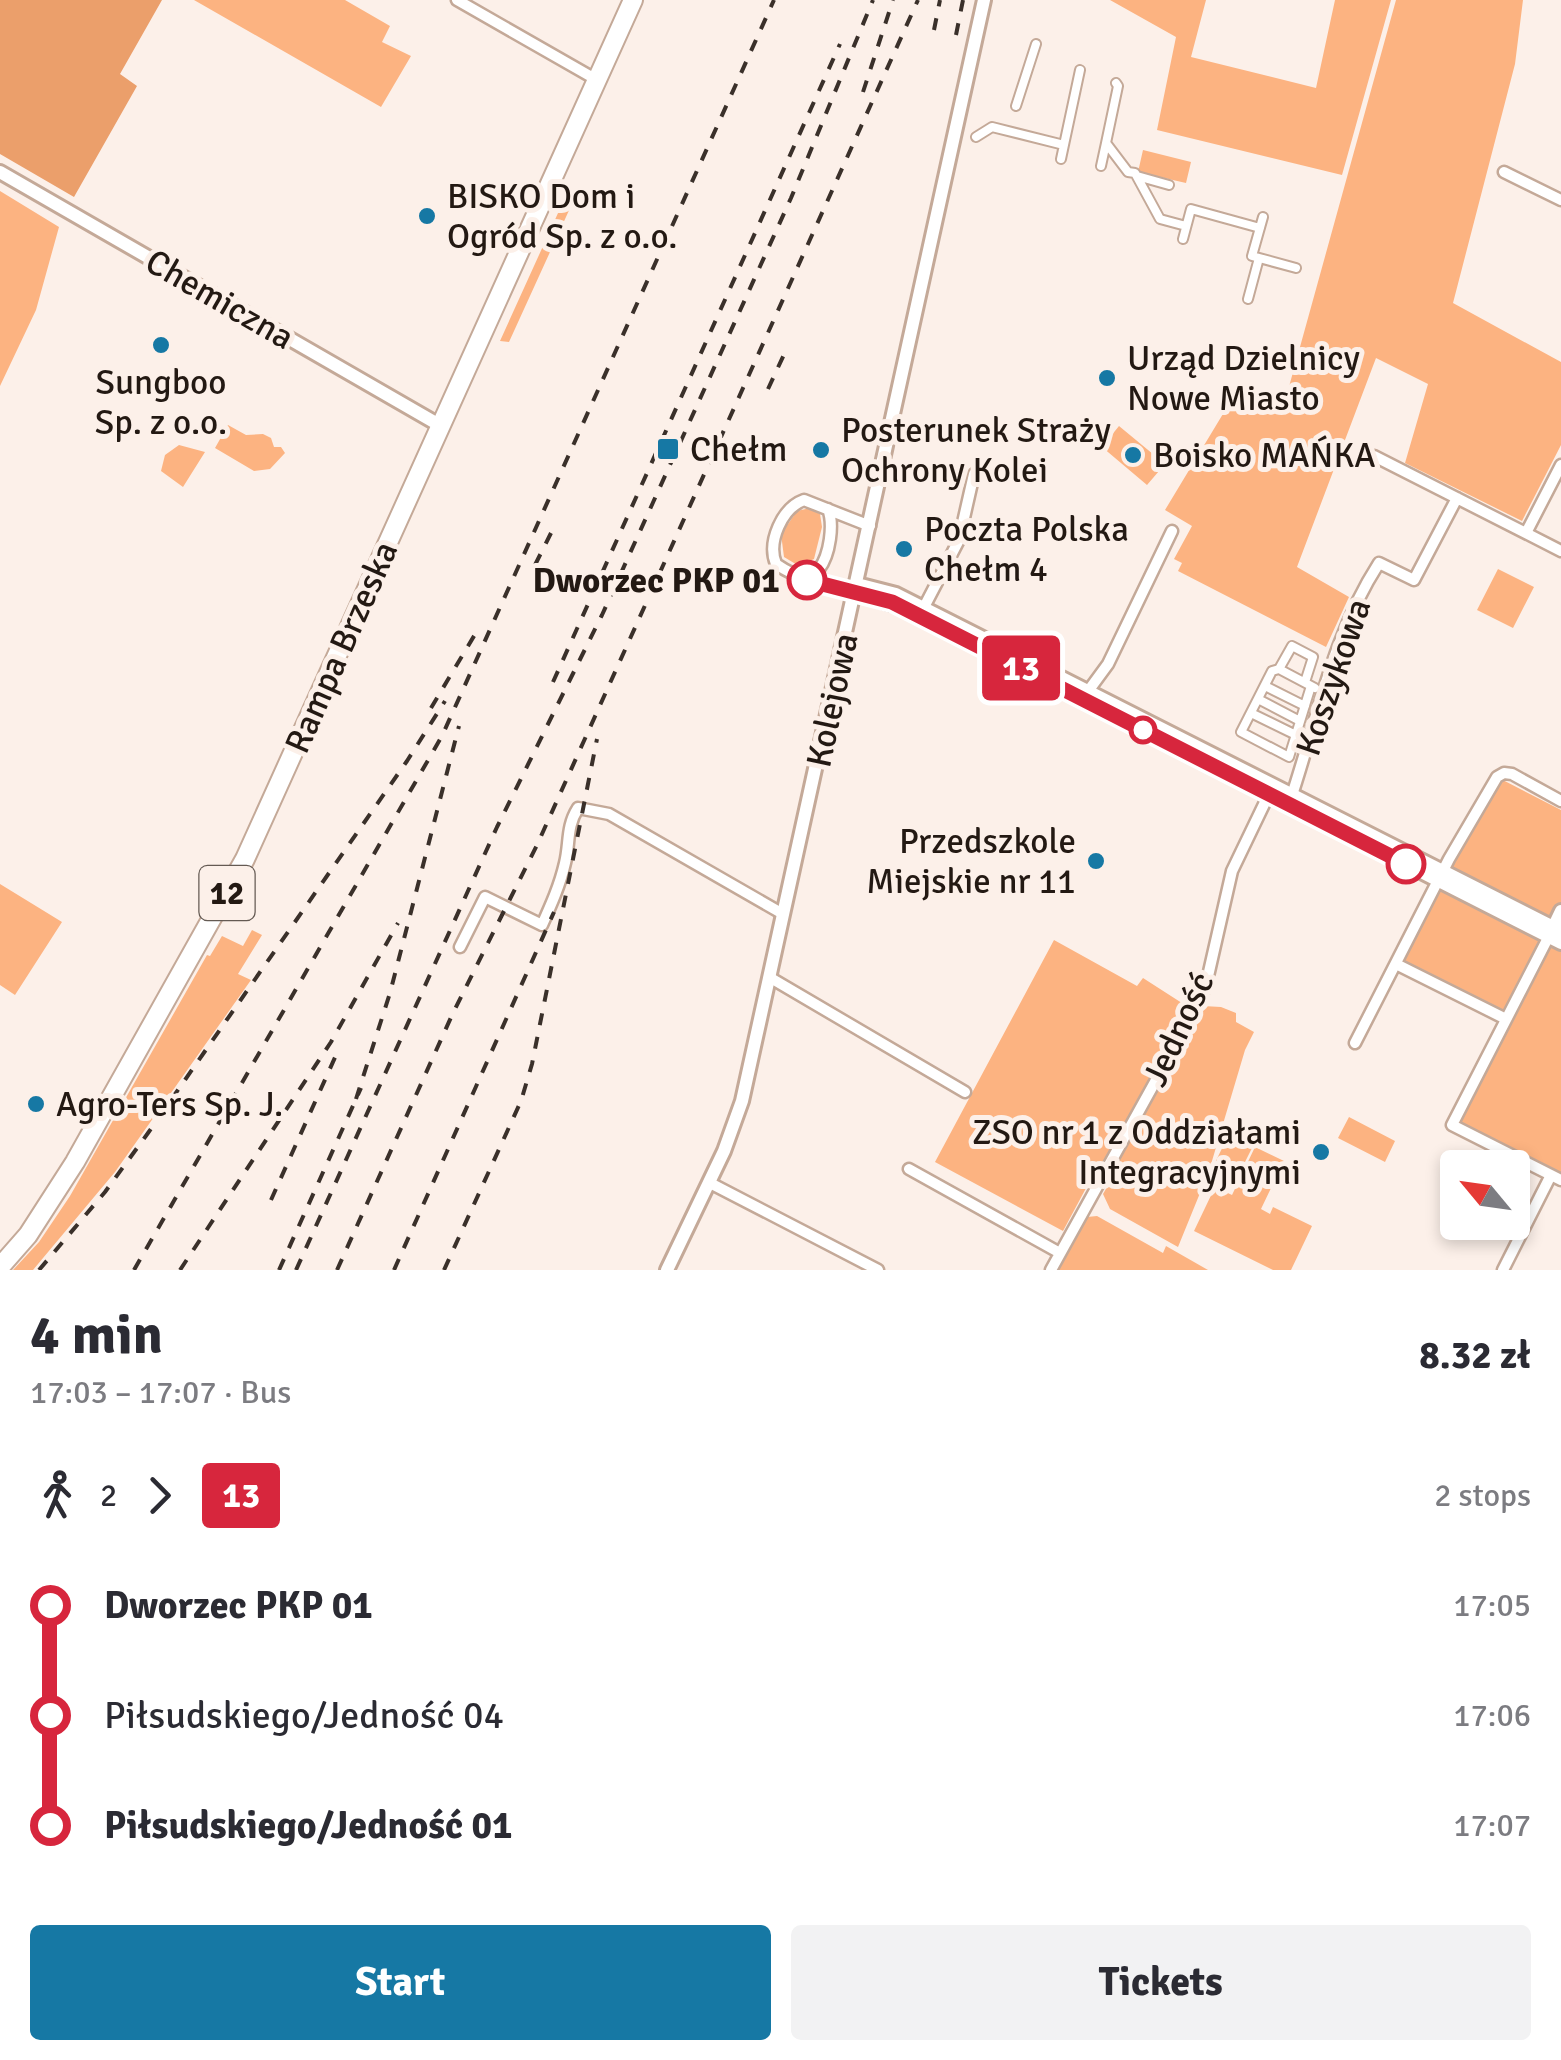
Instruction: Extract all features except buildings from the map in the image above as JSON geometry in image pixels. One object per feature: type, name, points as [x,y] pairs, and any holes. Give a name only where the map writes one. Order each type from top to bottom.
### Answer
[{"type":"highway","name":"Rampa Brzeska","points":[[0,1266],[54,1197],[235,879],[633,0]]},
{"type":"street","points":[[457,0],[596,80]]},
{"type":"street","name":"Kolejowa","points":[[668,1270],[734,1125],[984,0]]},
{"type":"street","points":[[1016,106],[1036,44]]},
{"type":"street","points":[[1061,159],[1080,70]]},
{"type":"street","points":[[1102,166],[1116,83]]},
{"type":"street","points":[[976,137],[992,127],[1064,145]]},
{"type":"street","points":[[1106,143],[1128,172],[1169,185]]},
{"type":"street","name":"Chemiczna","points":[[0,172],[441,426]]},
{"type":"street","points":[[1504,172],[1561,200]]},
{"type":"street","points":[[1137,176],[1160,219],[1186,226]]},
{"type":"street","points":[[1183,239],[1191,209],[1260,228]]},
{"type":"street","points":[[1263,217],[1252,256],[1296,268]]},
{"type":"street","points":[[1248,299],[1259,258]]},
{"type":"street","points":[[1374,456],[1561,551]]},
{"type":"street","points":[[1526,533],[1561,465]]},
{"type":"street","points":[[922,612],[959,540],[974,474]]},
{"type":"street","name":"Koszykowa","points":[[1291,799],[1345,623],[1379,564],[1414,580],[1457,498]]},
{"type":"street","points":[[870,526],[810,501],[797,502],[776,535],[772,556],[776,564],[804,578],[856,589],[922,612],[1556,934]]},
{"type":"street","points":[[804,578],[819,569],[823,559],[832,524],[828,509]]},
{"type":"street","points":[[1085,695],[1108,664],[1172,532]]},
{"type":"street","points":[[1279,669],[1292,646],[1313,658],[1308,684],[1305,706],[1290,757],[1241,732],[1272,671],[1279,669],[1308,684],[1323,692]]},
{"type":"street","points":[[1264,686],[1305,706]]},
{"type":"street","points":[[1085,695],[1270,794],[1291,799]]},
{"type":"street","points":[[1258,700],[1300,721]]},
{"type":"street","points":[[1251,712],[1296,735]]},
{"type":"street","points":[[1355,1043],[1440,876],[1497,777],[1512,774],[1561,801]]},
{"type":"street","name":"Jedność","points":[[1052,1270],[1197,1006],[1206,985],[1232,871],[1270,794]]},
{"type":"street","points":[[460,947],[485,897],[542,925],[561,881],[571,820],[578,808],[609,814],[783,914]]},
{"type":"street","points":[[1503,1270],[1556,1178],[1452,1126],[1506,1020],[1556,934],[1561,912]]},
{"type":"street","points":[[1396,964],[1506,1020]]},
{"type":"street","points":[[770,976],[966,1092]]},
{"type":"street","points":[[909,1169],[1060,1254]]},
{"type":"street","points":[[710,1182],[878,1270]]},
{"type":"shaded area","points":[[0,0],[162,0],[120,74],[137,86],[74,197],[0,154]]},
{"type":"shaded area","points":[[194,0],[345,0],[390,26],[382,42],[411,56],[381,107]]},
{"type":"shaded area","points":[[1110,0],[1206,0],[1191,57],[1316,88],[1335,0],[1391,0],[1342,175],[1157,130],[1176,37]]},
{"type":"shaded area","points":[[1396,0],[1523,0],[1515,64],[1453,303],[1561,362],[1561,445],[1522,521],[1405,463],[1428,384],[1376,358],[1297,567],[1349,597],[1326,647],[1178,571],[1182,563],[1174,559],[1192,526],[1165,510],[1238,389],[1282,412]]},
{"type":"shaded area","points":[[1143,150],[1191,162],[1186,183],[1138,172]]},
{"type":"shaded area","points":[[0,191],[59,227],[36,310],[0,386]]},
{"type":"shaded area","points":[[568,191],[576,195],[509,342],[500,341]]},
{"type":"shaded area","points":[[228,425],[246,435],[263,434],[285,453],[270,469],[254,471],[215,448]]},
{"type":"shaded area","name":"Boisko MAŃKA","points":[[1119,426],[1165,464],[1147,485],[1102,447]]},
{"type":"shaded area","points":[[179,445],[205,452],[183,487],[161,471],[165,455]]},
{"type":"shaded area","points":[[810,508],[820,514],[822,527],[814,559],[799,566],[784,557],[781,534],[797,511]]},
{"type":"shaded area","points":[[1498,569],[1534,587],[1513,628],[1477,610]]},
{"type":"shaded area","points":[[1497,777],[1561,810],[1561,1180],[1530,1164],[1530,1150],[1502,1150],[1452,1125],[1506,1019],[1396,964]]},
{"type":"shaded area","points":[[0,884],[62,922],[15,995],[0,985]]},
{"type":"shaded area","points":[[252,930],[262,935],[238,974],[251,980],[115,1172],[33,1270],[13,1270],[39,1242],[70,1196],[207,955],[222,936],[243,946]]},
{"type":"shaded area","points":[[1054,940],[1137,986],[1143,978],[1192,1006],[1063,1231],[935,1162]]},
{"type":"shaded area","points":[[1203,1006],[1236,1013],[1236,1022],[1254,1032],[1245,1050],[1209,1171],[1178,1247],[1110,1209],[1103,1194]]},
{"type":"shaded area","points":[[1349,1117],[1395,1141],[1385,1162],[1338,1138]]},
{"type":"shaded area","points":[[1229,1134],[1253,1146],[1233,1186],[1209,1175]]},
{"type":"shaded area","points":[[1255,1147],[1284,1161],[1261,1209],[1270,1214],[1273,1207],[1312,1226],[1291,1270],[1273,1270],[1194,1231],[1215,1187],[1232,1195]]},
{"type":"shaded area","points":[[1097,1216],[1163,1253],[1166,1246],[1208,1270],[1058,1270],[1087,1217]]},
{"type":"railway","points":[[134,1270],[442,736],[774,0]]},
{"type":"railway","points":[[296,1270],[497,827],[602,615],[791,198],[873,0]]},
{"type":"railway","points":[[863,92],[893,0]]},
{"type":"railway","points":[[337,1270],[453,1013],[537,845],[918,0]]},
{"type":"railway","points":[[934,30],[940,0]]},
{"type":"railway","points":[[956,35],[963,0]]},
{"type":"railway","points":[[553,682],[840,44]]},
{"type":"railway","points":[[768,389],[787,348]]},
{"type":"railway","points":[[535,565],[551,533]]},
{"type":"railway","points":[[431,708],[477,631]]},
{"type":"railway","points":[[39,1270],[105,1192],[148,1133],[445,701]]},
{"type":"railway","points":[[356,1099],[390,993],[459,726]]},
{"type":"railway","points":[[444,1270],[521,1101],[532,1064],[597,739]]},
{"type":"railway","points":[[394,1270],[554,912]]},
{"type":"railway","points":[[180,1270],[331,1042],[398,923]]},
{"type":"railway","points":[[271,1200],[337,1053]]},
{"type":"railway","points":[[279,1270],[361,1088]]},
{"type":"bus line","name":"13","points":[[807,580],[892,602],[1406,864]]},
{"type":"place","name":"BISKO Dom i Ogród Sp. z o.o.","points":[[427,216]]},
{"type":"place","name":"Sungboo Sp. z o.o.","points":[[161,345]]},
{"type":"place","name":"Urząd Dzielnicy Nowe Miasto","points":[[1107,378]]},
{"type":"place","name":"Chełm","points":[[668,449]]},
{"type":"place","name":"Posterunek Straży Ochrony Kolei","points":[[821,450]]},
{"type":"place","name":"Boisko MAŃKA","points":[[1133,455]]},
{"type":"place","name":"Poczta Polska Chełm 4","points":[[904,549]]},
{"type":"place","name":"Dworzec PKP 01","points":[[807,580]]},
{"type":"place","name":"Przedszkole Miejskie nr 11","points":[[1096,861]]},
{"type":"place","name":"Agro-Ters Sp. J.","points":[[36,1104]]},
{"type":"place","name":"ZSO nr 1 z Oddziałami Integracyjnymi","points":[[1321,1152]]}]
